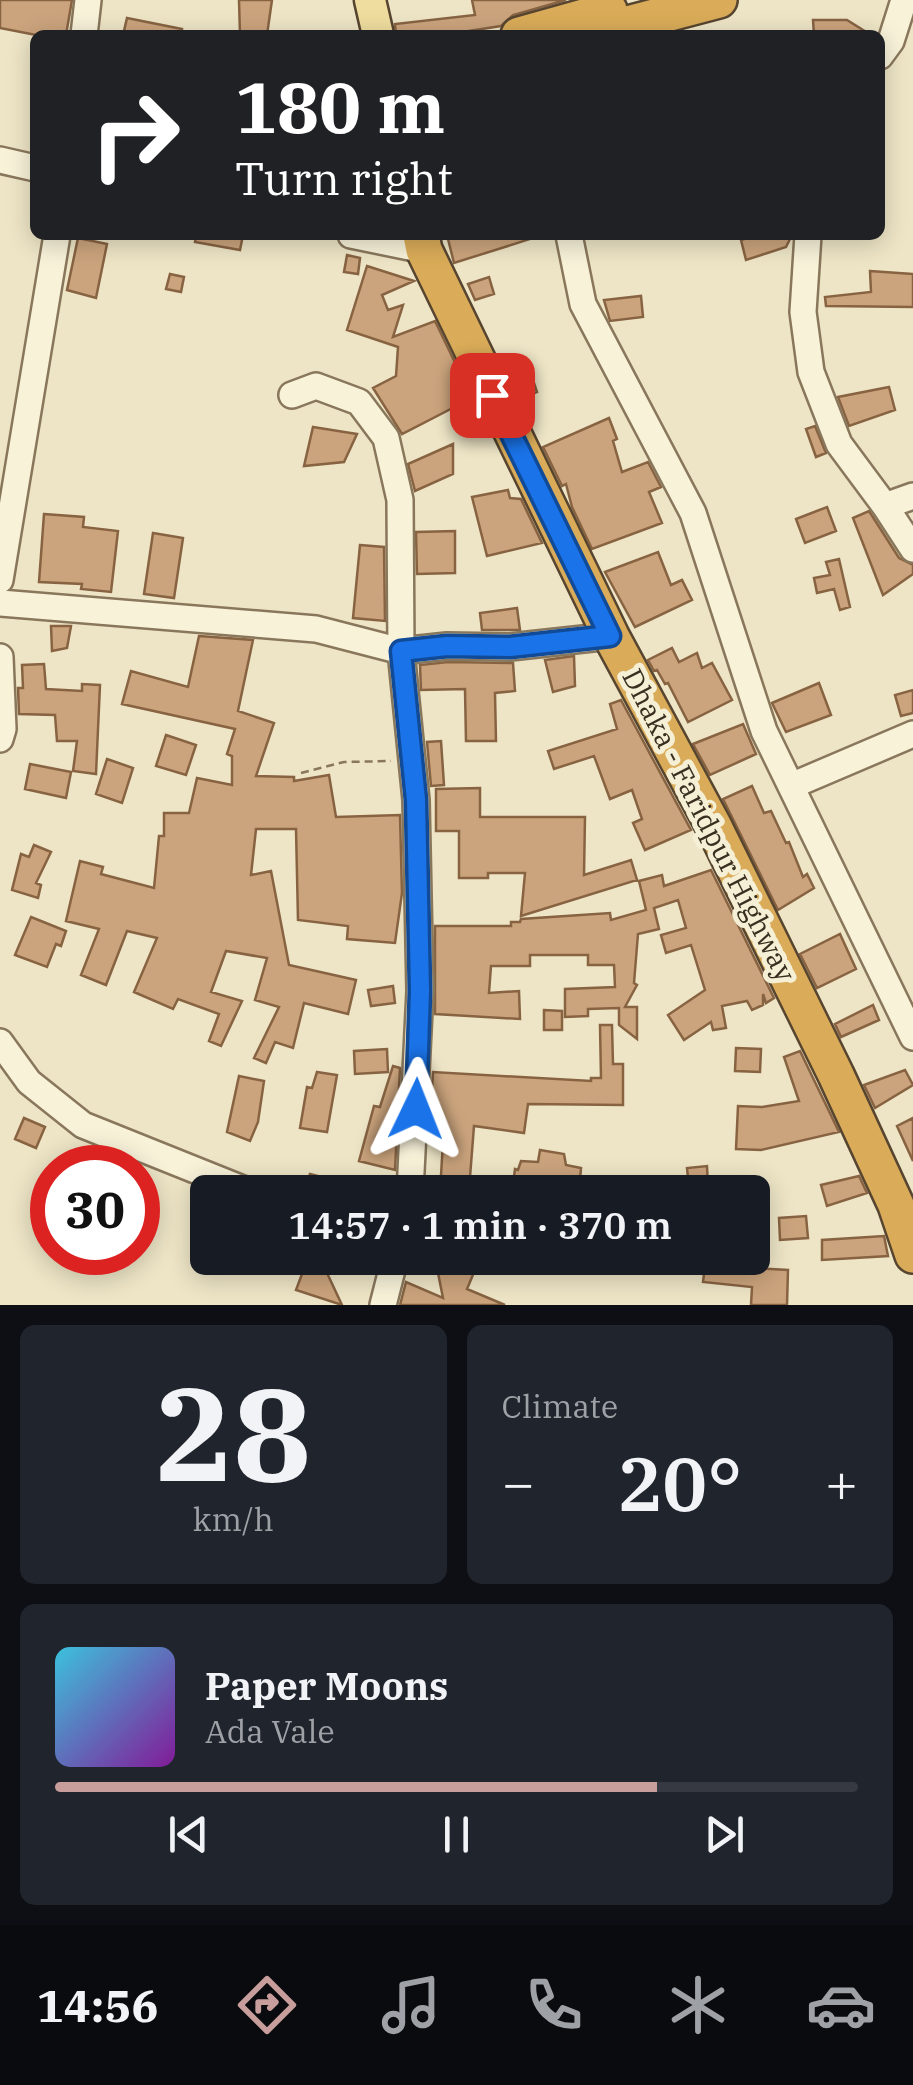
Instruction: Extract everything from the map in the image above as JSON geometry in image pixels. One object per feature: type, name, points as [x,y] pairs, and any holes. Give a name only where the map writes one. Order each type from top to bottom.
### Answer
[{"type":"highway","points":[[536,30],[644,0]]},
{"type":"highway","points":[[605,30],[719,0]]},
{"type":"highway","name":"Dhaka - Faridpur Highway","points":[[423,242],[610,636],[713,825],[836,1075],[896,1205],[913,1255]]},
{"type":"main road","points":[[370,0],[377,30]]},
{"type":"street","points":[[85,30],[88,0]]},
{"type":"street","points":[[885,48],[904,0]]},
{"type":"street","points":[[0,160],[30,167]]},
{"type":"street","points":[[0,580],[56,240]]},
{"type":"street","points":[[570,240],[583,304],[694,513],[764,731],[913,1037]]},
{"type":"street","points":[[808,240],[802,312],[811,372],[839,444],[913,549]]},
{"type":"street","points":[[292,395],[316,386],[359,402],[386,438],[400,500],[401,651],[412,761],[420,991],[411,1175]]},
{"type":"street","points":[[886,506],[913,496]]},
{"type":"street","points":[[0,603],[316,629],[401,651],[447,646],[510,647],[610,636]]},
{"type":"street","points":[[0,657],[0,739]]},
{"type":"street","points":[[791,786],[913,734]]},
{"type":"street","points":[[0,1042],[29,1082],[83,1125],[208,1175]]},
{"type":"street","points":[[383,1305],[388,1275]]},
{"type":"path","points":[[301,773],[344,762],[412,761]]},
{"type":"building","points":[[0,0],[72,0],[67,30],[30,30],[30,34],[0,28]]},
{"type":"building","points":[[239,0],[272,0],[268,30],[240,30]]},
{"type":"building","points":[[472,0],[566,0],[513,15],[501,26],[475,30],[396,30],[395,24],[475,15]]},
{"type":"building","points":[[127,18],[182,29],[182,30],[124,30]]},
{"type":"building","points":[[813,20],[847,20],[863,30],[814,30]]},
{"type":"building","points":[[78,240],[107,244],[96,298],[67,290]]},
{"type":"building","points":[[195,240],[242,240],[240,250]]},
{"type":"building","points":[[448,240],[527,240],[454,263]]},
{"type":"building","points":[[741,240],[790,240],[786,247],[746,260]]},
{"type":"building","points":[[347,255],[360,258],[358,274],[344,272]]},
{"type":"building","points":[[367,266],[414,281],[382,295],[388,310],[403,305],[393,337],[435,321],[472,398],[402,434],[373,388],[396,376],[398,347],[347,330]]},
{"type":"building","points":[[870,271],[913,274],[913,307],[826,306],[825,297],[871,292]]},
{"type":"building","points":[[170,274],[184,277],[181,292],[166,289]]},
{"type":"building","points":[[489,277],[494,294],[475,300],[468,284]]},
{"type":"building","points":[[641,296],[643,317],[610,321],[604,300]]},
{"type":"building","points":[[532,377],[537,392],[520,399],[512,383]]},
{"type":"building","points":[[889,387],[895,410],[849,426],[838,397]]},
{"type":"building","points":[[609,418],[622,472],[648,462],[661,487],[649,492],[662,523],[592,549],[566,484],[562,486],[543,447]]},
{"type":"building","points":[[815,426],[826,453],[816,457],[806,429]]},
{"type":"building","points":[[313,427],[357,434],[344,462],[304,466]]},
{"type":"building","points":[[453,444],[453,474],[415,491],[408,464]]},
{"type":"building","points":[[508,490],[510,498],[521,499],[542,543],[487,556],[472,497]]},
{"type":"building","points":[[827,507],[836,531],[805,543],[796,519]]},
{"type":"building","points":[[869,511],[899,558],[913,565],[913,574],[883,595],[853,518]]},
{"type":"building","points":[[44,514],[84,517],[83,527],[118,531],[111,592],[81,589],[82,584],[39,582]]},
{"type":"building","points":[[455,531],[455,573],[417,574],[416,532]]},
{"type":"building","points":[[153,533],[183,538],[174,598],[144,594]]},
{"type":"building","points":[[360,545],[384,547],[385,621],[353,618]]},
{"type":"building","points":[[658,552],[671,585],[682,580],[692,600],[635,627],[605,572]]},
{"type":"building","points":[[839,559],[850,607],[840,610],[834,589],[817,593],[814,578],[830,575],[826,562]]},
{"type":"building","points":[[517,608],[520,630],[482,630],[480,613]]},
{"type":"building","points":[[51,626],[71,626],[67,648],[52,651]]},
{"type":"building","points":[[199,636],[253,640],[238,711],[274,723],[256,776],[294,777],[294,781],[329,775],[336,817],[400,815],[402,893],[395,943],[347,939],[348,926],[298,920],[296,829],[256,829],[251,875],[271,871],[289,965],[356,980],[348,1014],[304,1003],[293,1048],[275,1042],[266,1063],[254,1058],[279,1007],[255,1000],[267,958],[226,951],[211,992],[242,1001],[221,1046],[209,1041],[219,1014],[178,999],[173,1009],[134,992],[157,938],[127,931],[106,985],[81,975],[99,929],[66,921],[80,861],[103,867],[101,874],[154,888],[159,836],[164,836],[164,813],[189,813],[197,778],[232,785],[232,756],[227,754],[235,729],[122,704],[131,671],[188,687]]},
{"type":"building","points":[[672,648],[679,662],[697,653],[702,668],[712,663],[732,700],[688,722],[668,683],[648,660]]},
{"type":"building","points":[[574,656],[575,686],[553,692],[545,660]]},
{"type":"building","points":[[513,663],[515,691],[495,693],[496,741],[466,741],[465,689],[421,690],[420,665]]},
{"type":"building","points":[[44,664],[46,689],[82,691],[82,684],[100,685],[96,774],[73,771],[77,741],[57,741],[55,715],[19,714],[22,665]]},
{"type":"building","points":[[819,683],[831,715],[786,732],[772,703]]},
{"type":"building","points":[[913,690],[913,713],[901,716],[895,695]]},
{"type":"building","points":[[621,700],[691,830],[645,850],[633,823],[642,819],[632,790],[610,799],[594,756],[554,769],[548,751],[617,729],[610,704]]},
{"type":"building","points":[[743,724],[756,754],[710,775],[693,744]]},
{"type":"building","points":[[166,735],[196,745],[186,775],[156,766]]},
{"type":"building","points":[[441,741],[444,785],[431,786],[427,742]]},
{"type":"building","points":[[107,759],[133,768],[122,803],[96,794]]},
{"type":"building","points":[[30,764],[71,772],[66,798],[25,789]]},
{"type":"building","points":[[752,786],[764,813],[771,811],[803,877],[807,874],[814,888],[778,910],[723,799]]},
{"type":"building","points":[[480,788],[480,817],[585,817],[584,875],[631,860],[637,880],[521,916],[525,873],[459,878],[459,831],[436,831],[436,789]]},
{"type":"building","points":[[34,845],[51,852],[36,883],[41,885],[38,898],[12,890],[21,854],[29,857]]},
{"type":"building","points":[[711,870],[774,998],[766,1003],[763,994],[763,1005],[752,1010],[747,1001],[722,1006],[726,1028],[713,1030],[711,1022],[684,1040],[668,1015],[705,990],[691,945],[666,953],[661,935],[686,928],[678,900],[654,908],[659,929],[638,934],[634,983],[637,985],[625,1007],[637,1007],[637,1039],[619,1025],[619,1008],[588,1009],[588,1016],[565,1017],[565,989],[615,987],[614,965],[588,965],[588,955],[530,955],[530,966],[491,966],[489,993],[519,991],[520,1019],[435,1014],[435,926],[511,926],[511,922],[521,919],[610,913],[611,920],[646,910],[639,881],[662,875],[664,886]]},
{"type":"building","points":[[31,917],[66,931],[47,967],[15,955]]},
{"type":"building","points":[[840,934],[856,969],[817,988],[800,954]]},
{"type":"building","points":[[393,986],[395,1003],[371,1006],[368,990]]},
{"type":"building","points":[[873,1005],[879,1020],[841,1037],[835,1024]]},
{"type":"building","points":[[544,1010],[562,1011],[562,1030],[544,1030]]},
{"type":"building","points":[[600,1025],[612,1025],[613,1064],[623,1064],[623,1105],[528,1104],[524,1133],[474,1126],[470,1175],[441,1175],[444,1125],[430,1124],[433,1072],[591,1081],[601,1078]]},
{"type":"building","points":[[736,1048],[761,1049],[760,1072],[735,1071]]},
{"type":"building","points":[[387,1049],[388,1072],[355,1074],[354,1051]]},
{"type":"building","points":[[800,1051],[839,1132],[761,1150],[736,1149],[738,1106],[799,1101],[784,1057]]},
{"type":"building","points":[[393,1066],[400,1068],[395,1170],[359,1161],[374,1106],[380,1107]]},
{"type":"building","points":[[905,1070],[913,1085],[875,1108],[864,1085]]},
{"type":"building","points":[[317,1072],[337,1075],[327,1132],[300,1128],[307,1087],[312,1088]]},
{"type":"building","points":[[239,1076],[264,1081],[258,1122],[250,1141],[227,1132]]},
{"type":"building","points":[[24,1118],[45,1127],[37,1145],[15,1139]]},
{"type":"building","points":[[913,1118],[913,1161],[897,1126]]},
{"type":"building","points":[[540,1150],[564,1154],[566,1165],[581,1168],[580,1175],[514,1175],[521,1161],[538,1162]]},
{"type":"building","points":[[707,1166],[707,1175],[688,1175],[687,1168]]},
{"type":"building","points":[[859,1176],[867,1193],[827,1206],[821,1185]]},
{"type":"building","points":[[806,1216],[808,1238],[780,1240],[779,1218]]},
{"type":"building","points":[[884,1236],[888,1256],[822,1260],[822,1240]]},
{"type":"building","points":[[770,1269],[788,1270],[787,1305],[751,1305],[752,1287],[703,1282],[704,1275],[770,1275]]},
{"type":"building","points":[[302,1275],[328,1275],[342,1305],[296,1290]]},
{"type":"building","points":[[438,1275],[473,1275],[467,1289],[505,1305],[400,1305],[406,1282],[443,1298]]},
{"type":"route","points":[[416,1109],[420,991],[416,800],[401,651],[447,646],[510,647],[610,636],[492,395]]}]
